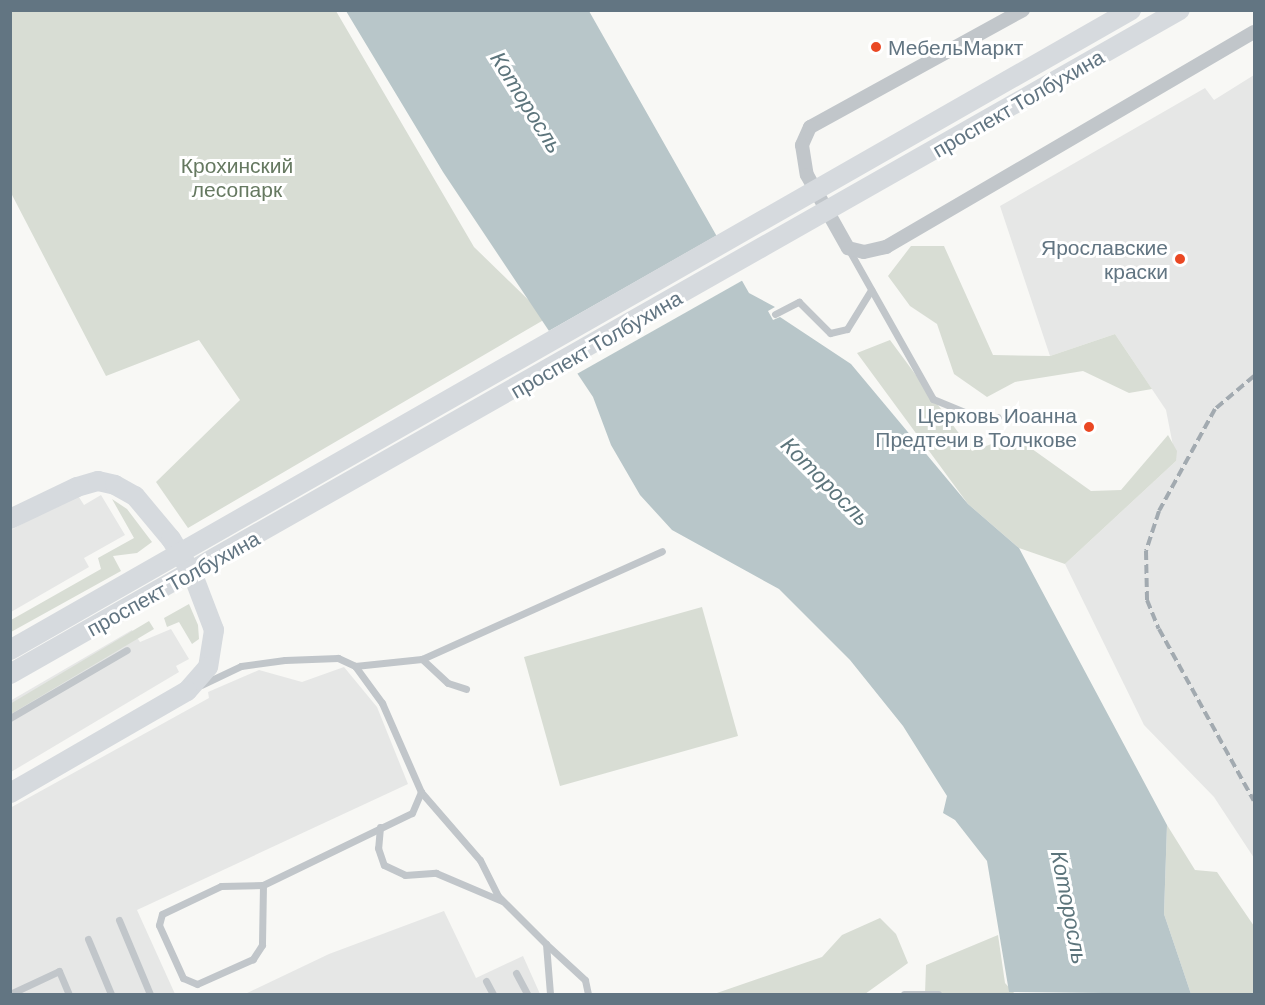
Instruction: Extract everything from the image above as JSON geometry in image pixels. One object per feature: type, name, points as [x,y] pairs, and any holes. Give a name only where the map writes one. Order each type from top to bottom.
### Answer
[{"type":"main road","name":"проспект Толбухина","points":[[10,650],[850,174],[1131,10]]},
{"type":"main road","name":"проспект Толбухина","points":[[10,675],[860,194],[1180,10]]},
{"type":"main road","points":[[10,793],[187,691],[211,659],[211,619],[171,539],[135,496],[98,481],[15,518]]},
{"type":"street","points":[[1023,10],[810,127],[802,146],[807,175],[848,248],[864,252],[886,247],[1254,33]]},
{"type":"lane","points":[[848,248],[933,399],[984,420],[998,417]]},
{"type":"lane","points":[[775,314],[799,302],[830,333],[847,329],[871,290]]},
{"type":"lane","points":[[355,666],[422,659],[662,552]]},
{"type":"lane","points":[[10,718],[127,650]]},
{"type":"lane","points":[[187,691],[241,666],[338,658],[355,666],[382,703],[421,792],[480,860],[502,901],[585,980],[588,994]]},
{"type":"lane","points":[[422,659],[448,683],[466,689]]},
{"type":"lane","points":[[264,885],[262,945],[253,958],[197,984],[183,978],[159,925],[162,914],[221,886],[264,885],[412,813],[421,792]]},
{"type":"lane","points":[[380,827],[378,848],[384,865],[405,875],[436,873],[502,901]]},
{"type":"lane","points":[[119,920],[150,994]]},
{"type":"lane","points":[[88,939],[111,994]]},
{"type":"lane","points":[[546,945],[550,994]]},
{"type":"lane","points":[[10,994],[26,991],[59,971],[69,994]]},
{"type":"lane","points":[[516,973],[526,994]]},
{"type":"lane","points":[[486,981],[493,994]]},
{"type":"lane","points":[[904,994],[938,994]]},
{"type":"shaded area","points":[[1254,75],[1254,858],[1214,797],[1144,725],[1065,564],[1176,461],[1166,410],[1115,334],[1050,356],[1000,206],[1205,88],[1214,100]]},
{"type":"shaded area","points":[[77,494],[84,505],[101,495],[125,535],[84,558],[89,567],[11,612],[11,530]]},
{"type":"shaded area","points":[[171,629],[189,659],[176,666],[179,672],[11,772],[10,701],[132,630],[140,642]]},
{"type":"shaded area","points":[[344,667],[377,707],[408,784],[137,910],[175,994],[11,994],[10,808],[209,698],[208,692],[259,670],[302,682]]},
{"type":"shaded area","points":[[444,911],[476,978],[523,956],[540,994],[245,994],[329,954]]},
{"type":"green space","name":"Крохинский лесопарк","points":[[10,11],[336,11],[474,247],[547,318],[188,528],[156,482],[240,400],[199,340],[106,376],[11,193]]},
{"type":"green space","points":[[911,246],[944,246],[993,355],[1050,356],[1115,334],[1152,389],[1129,393],[1083,371],[1015,382],[987,397],[954,374],[937,324],[910,306],[888,276]]},
{"type":"green space","points":[[890,340],[972,451],[1014,436],[1091,491],[1121,490],[1168,435],[1177,451],[1176,461],[1065,564],[1019,548],[968,504],[857,353]]},
{"type":"green space","points":[[112,499],[127,509],[152,542],[137,553],[113,556],[121,571],[11,632],[11,620],[101,569],[98,558],[134,538]]},
{"type":"green space","points":[[189,604],[198,625],[199,639],[192,644],[179,622],[167,627],[164,618]]},
{"type":"green space","points":[[702,607],[738,736],[560,786],[524,657]]},
{"type":"green space","points":[[149,621],[154,629],[11,714],[10,704]]},
{"type":"green space","points":[[1167,825],[1195,870],[1217,872],[1254,926],[1254,994],[1191,994],[1164,914]]},
{"type":"green space","points":[[880,918],[896,934],[908,963],[865,994],[714,994],[822,957],[842,935]]},
{"type":"green space","points":[[998,935],[1005,983],[1015,994],[925,994],[926,965]]},
{"type":"water","name":"Которосль","points":[[346,11],[589,11],[749,293],[775,307],[768,311],[773,320],[780,317],[851,364],[968,504],[1019,548],[1167,825],[1164,914],[1191,994],[1009,992],[987,861],[955,820],[943,813],[947,796],[903,726],[850,660],[779,589],[672,530],[640,495],[611,445],[593,397],[443,172]]},
{"type":"pier","points":[[721,233],[745,279],[575,375],[547,332]]},
{"type":"railway","points":[[1254,376],[1215,409],[1159,511],[1146,551],[1147,600],[1159,629],[1254,801]]},
{"type":"place","name":"МебельМаркт","points":[[876,47]]},
{"type":"place","name":"Ярославские краски","points":[[1180,259]]},
{"type":"place","name":"Церковь Иоанна Предтечи в Толчкове","points":[[1089,427]]}]
